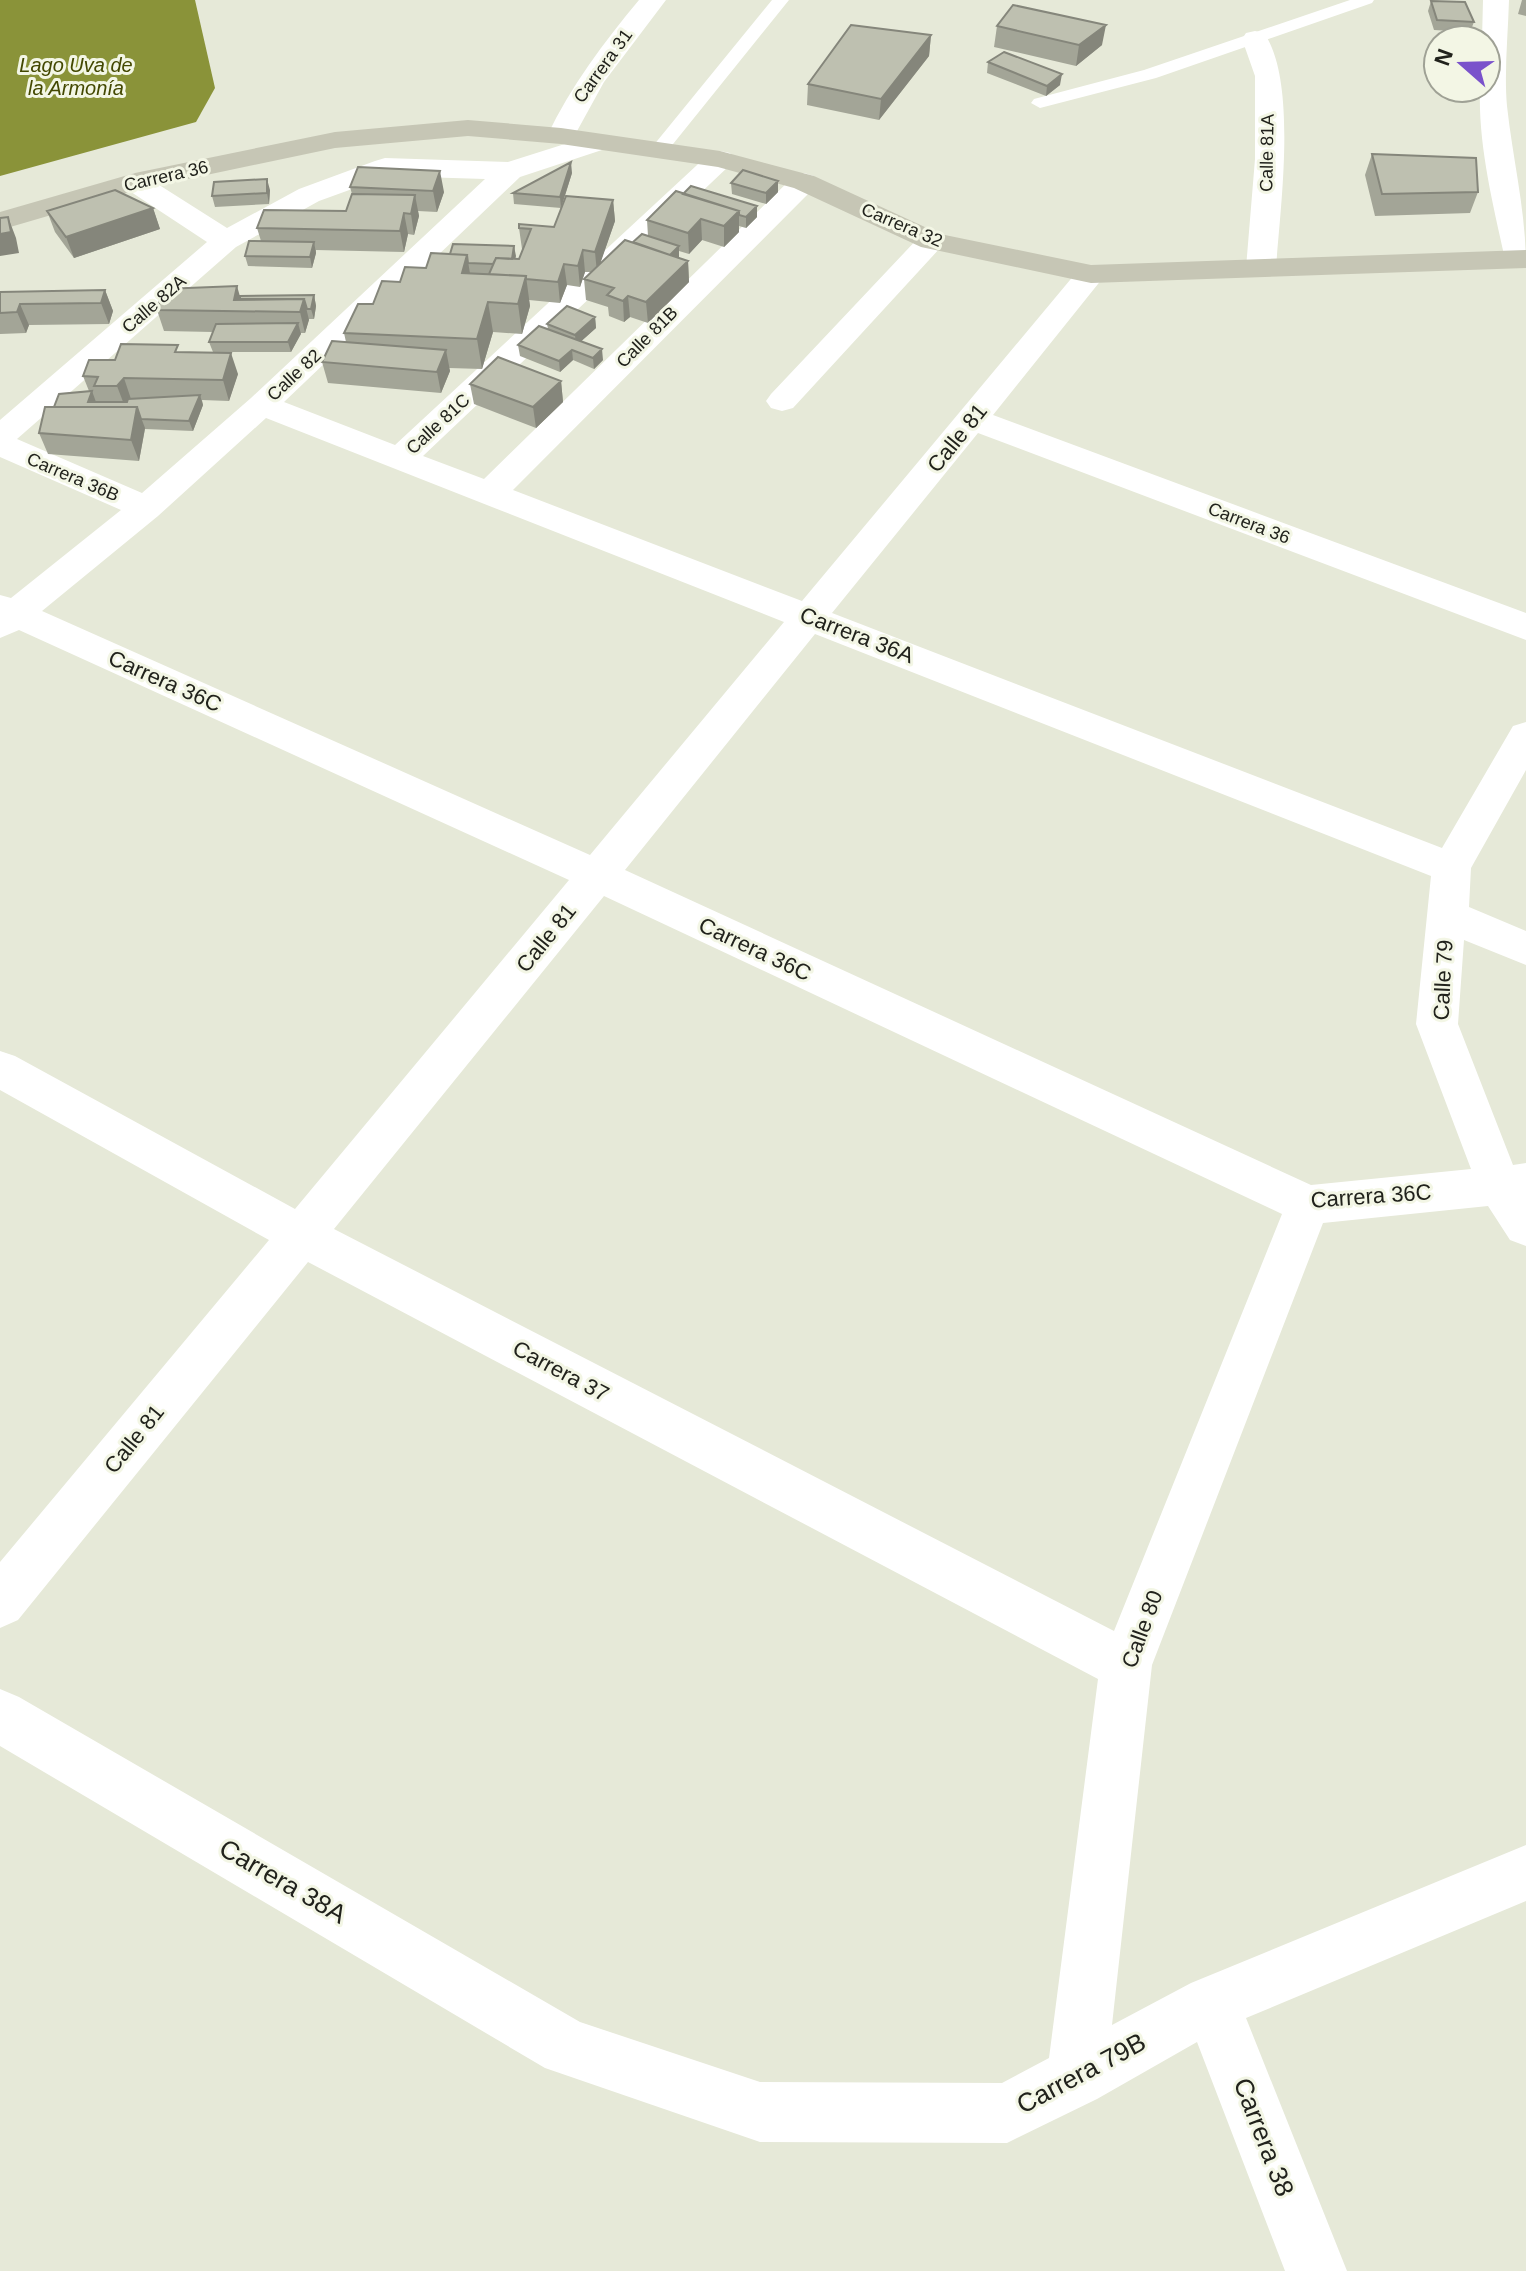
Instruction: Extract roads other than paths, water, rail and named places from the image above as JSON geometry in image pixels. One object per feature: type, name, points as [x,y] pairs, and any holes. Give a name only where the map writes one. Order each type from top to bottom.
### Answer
[{"type":"street","name":"Carrera 31","points":[[561,136],[573,108],[603,60],[653,0]]},
{"type":"street","points":[[1496,14],[1526,33]]},
{"type":"street","points":[[1496,14],[1493,102],[1503,182],[1523,259]]},
{"type":"street","name":"Calle 81A","points":[[1255,39],[1268,76],[1269,159],[1261,268]]},
{"type":"street","name":"Carrera 32","points":[[335,140],[468,128],[561,136],[720,159],[804,182],[931,241],[1091,274],[1523,259]]},
{"type":"street","name":"Carrera 36","points":[[0,221],[135,182],[335,140]]},
{"type":"street","name":"Calle 82","points":[[5,616],[146,508],[262,405],[510,171],[595,143]]},
{"type":"street","name":"Calle 81C","points":[[401,458],[720,159]]},
{"type":"street","name":"Calle 82A","points":[[0,437],[226,241],[309,195],[385,167],[510,171]]},
{"type":"street","points":[[135,182],[226,241]]},
{"type":"street","name":"Calle 81B","points":[[490,493],[804,182]]},
{"type":"street","points":[[782,401],[931,241]]},
{"type":"street","name":"Calle 81","points":[[0,1602],[1091,274]]},
{"type":"street","name":"Carrera 36A","points":[[262,405],[1451,868]]},
{"type":"street","name":"Carrera 36","points":[[972,419],[1526,627]]},
{"type":"street","name":"Carrera 36B","points":[[0,444],[146,508]]},
{"type":"street","name":"Carrera 36C","points":[[5,616],[597,875],[1308,1205],[1512,1184]]},
{"type":"street","name":"Calle 79","points":[[1524,745],[1451,868],[1437,1024],[1512,1184],[1526,1226]]},
{"type":"street","points":[[1448,916],[1526,949]]},
{"type":"street","name":"Carrera 37","points":[[0,1069],[301,1235],[1126,1665]]},
{"type":"street","name":"Calle 80","points":[[1076,2078],[1126,1665],[1308,1205]]},
{"type":"street","name":"Carrera 38A","points":[[0,1716],[566,2047]]},
{"type":"street","name":"Carrera 79B","points":[[566,2047],[760,2112],[1007,2113],[1211,2003],[1526,1873]]},
{"type":"street","name":"Carrera 38","points":[[1211,2003],[1316,2271]]},
{"type":"lane","points":[[659,150],[781,0]]},
{"type":"lane","points":[[1040,103],[1150,74],[1366,0]]},
{"type":"water","name":"Lago Uva de la Armonía","points":[[0,0],[195,0],[215,88],[196,122],[0,176]]}]
